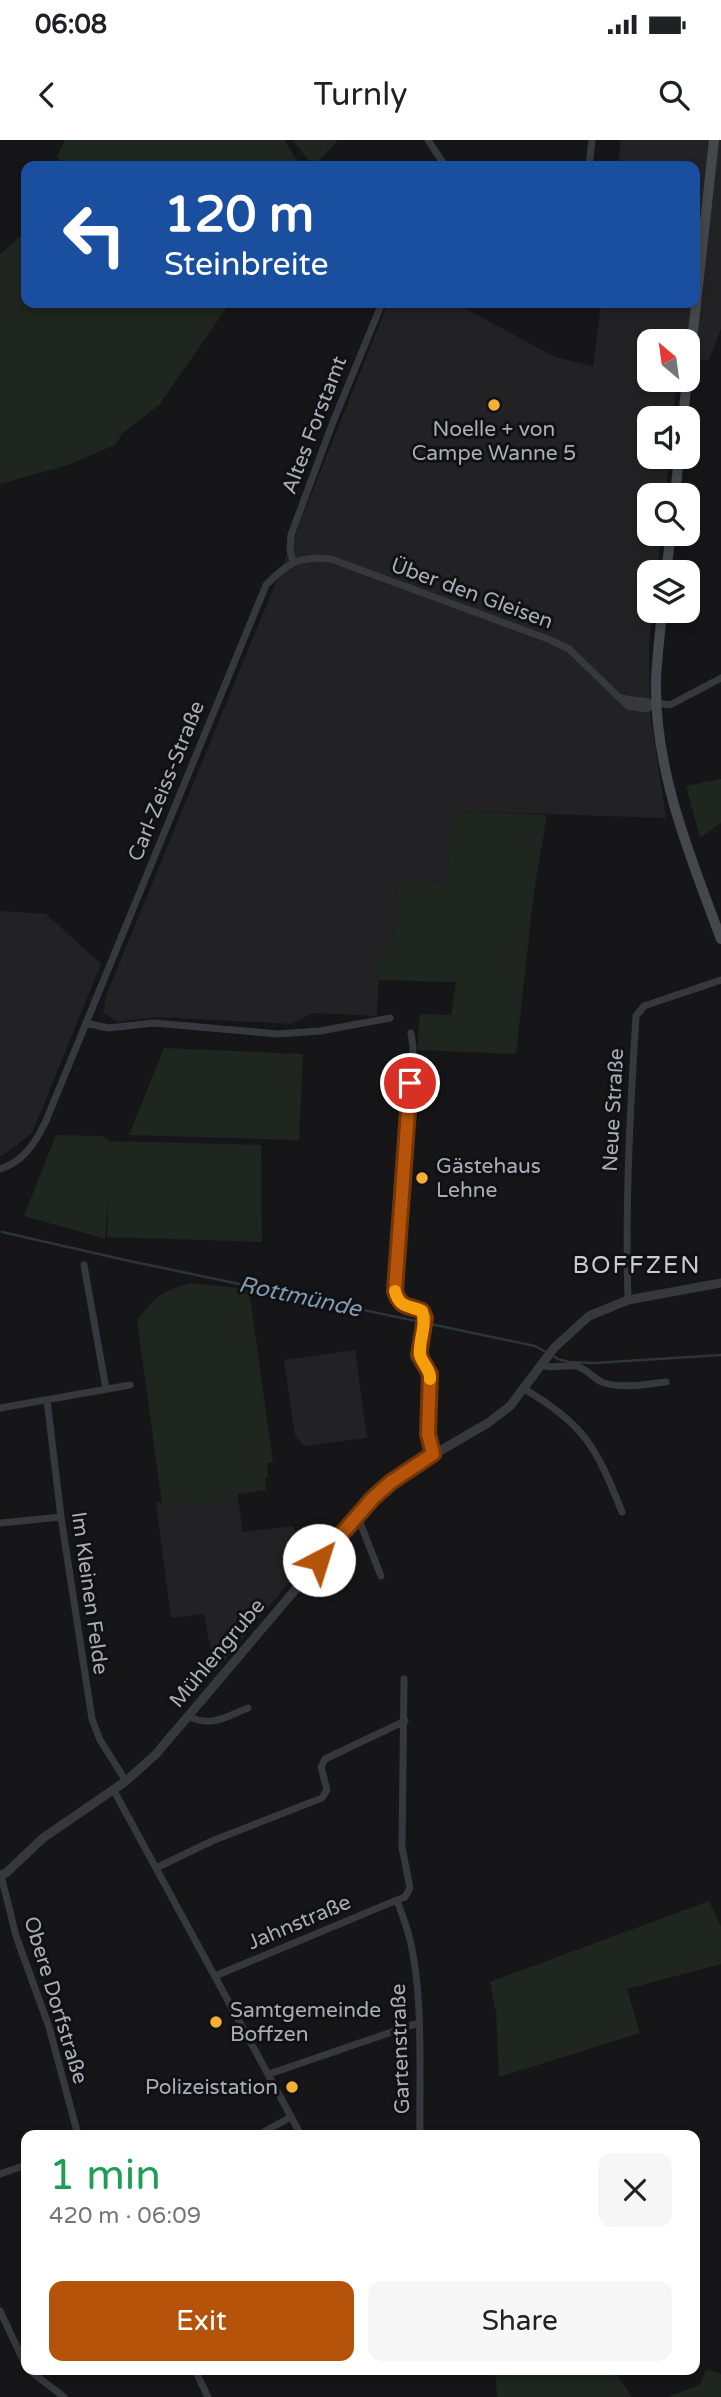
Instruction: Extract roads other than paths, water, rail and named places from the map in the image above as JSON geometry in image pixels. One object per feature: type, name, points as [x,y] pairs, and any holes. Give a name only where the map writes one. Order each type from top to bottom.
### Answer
[{"type":"main road","points":[[700,268],[714,140]]},
{"type":"main road","points":[[693,329],[696,308]]},
{"type":"main road","points":[[661,623],[656,680],[657,704],[669,785],[691,857],[721,939]]},
{"type":"street","points":[[428,140],[442,161]]},
{"type":"street","points":[[590,161],[592,140]]},
{"type":"street","name":"Altes Forstamt","points":[[293,562],[290,550],[291,535],[380,308]]},
{"type":"street","name":"Über den Gleisen","points":[[293,562],[312,557],[331,559],[548,639],[569,649],[620,698],[657,704]]},
{"type":"street","name":"Carl-Zeiss-Straße","points":[[0,1170],[19,1160],[34,1146],[46,1123],[266,585],[293,562]]},
{"type":"street","points":[[657,704],[670,705],[721,678]]},
{"type":"street","name":"Neue Straße","points":[[628,1300],[627,1158],[636,1016],[644,1006],[721,980]]},
{"type":"street","points":[[86,1023],[108,1028],[154,1023],[278,1034],[320,1031],[390,1018]]},
{"type":"street","points":[[411,1033],[413,1047],[395,1291],[403,1307],[422,1311],[424,1322],[419,1355],[430,1374],[428,1434],[433,1454]]},
{"type":"street","points":[[84,1265],[106,1389]]},
{"type":"street","name":"Mühlengrube","points":[[0,1875],[43,1838],[126,1781],[156,1754],[357,1514],[391,1482],[488,1423],[510,1406],[554,1348],[589,1316],[628,1300],[721,1283]]},
{"type":"street","points":[[544,1362],[554,1368],[577,1366],[593,1377],[614,1385],[666,1382]]},
{"type":"street","points":[[0,1408],[130,1385]]},
{"type":"street","points":[[524,1389],[560,1411],[591,1445],[602,1462],[622,1512]]},
{"type":"street","name":"Im Kleinen Felde","points":[[47,1401],[61,1517],[92,1719],[100,1741],[126,1781]]},
{"type":"street","points":[[357,1514],[381,1576]]},
{"type":"street","points":[[0,1523],[61,1517]]},
{"type":"street","points":[[397,1900],[405,1897],[410,1888],[402,1847],[404,1679]]},
{"type":"street","points":[[188,1716],[209,1723],[248,1708]]},
{"type":"street","points":[[156,1868],[212,1841],[323,1798],[327,1790],[321,1767],[325,1759],[405,1721]]},
{"type":"street","points":[[113,1789],[299,2130]]},
{"type":"street","name":"Obere Dorfstraße","points":[[0,1875],[16,1936],[49,2027],[77,2130]]},
{"type":"street","name":"Jahnstraße","points":[[215,1976],[397,1900]]},
{"type":"street","name":"Gartenstraße","points":[[397,1900],[409,1935],[414,1961],[420,2130]]},
{"type":"street","points":[[269,2074],[418,2023]]},
{"type":"street","points":[[267,2130],[292,2117]]},
{"type":"street","points":[[0,2174],[21,2167]]},
{"type":"street","points":[[0,2311],[21,2354]]},
{"type":"street","points":[[37,2375],[64,2397]]},
{"type":"street","points":[[197,2375],[208,2397]]},
{"type":"waterway","name":"Rottmünde","points":[[2,1232],[535,1346],[569,1362],[595,1363],[721,1355]]},
{"type":"place","name":"Noelle + von Campe Wanne 5","points":[[494,405]]},
{"type":"place","name":"Gästehaus Lehne","points":[[422,1178]]},
{"type":"place","name":"Samtgemeinde Boffzen","points":[[216,2022]]},
{"type":"place","name":"Polizeistation","points":[[292,2087]]},
{"type":"district","name":"BOFFZEN","points":[[637,1265]]}]
